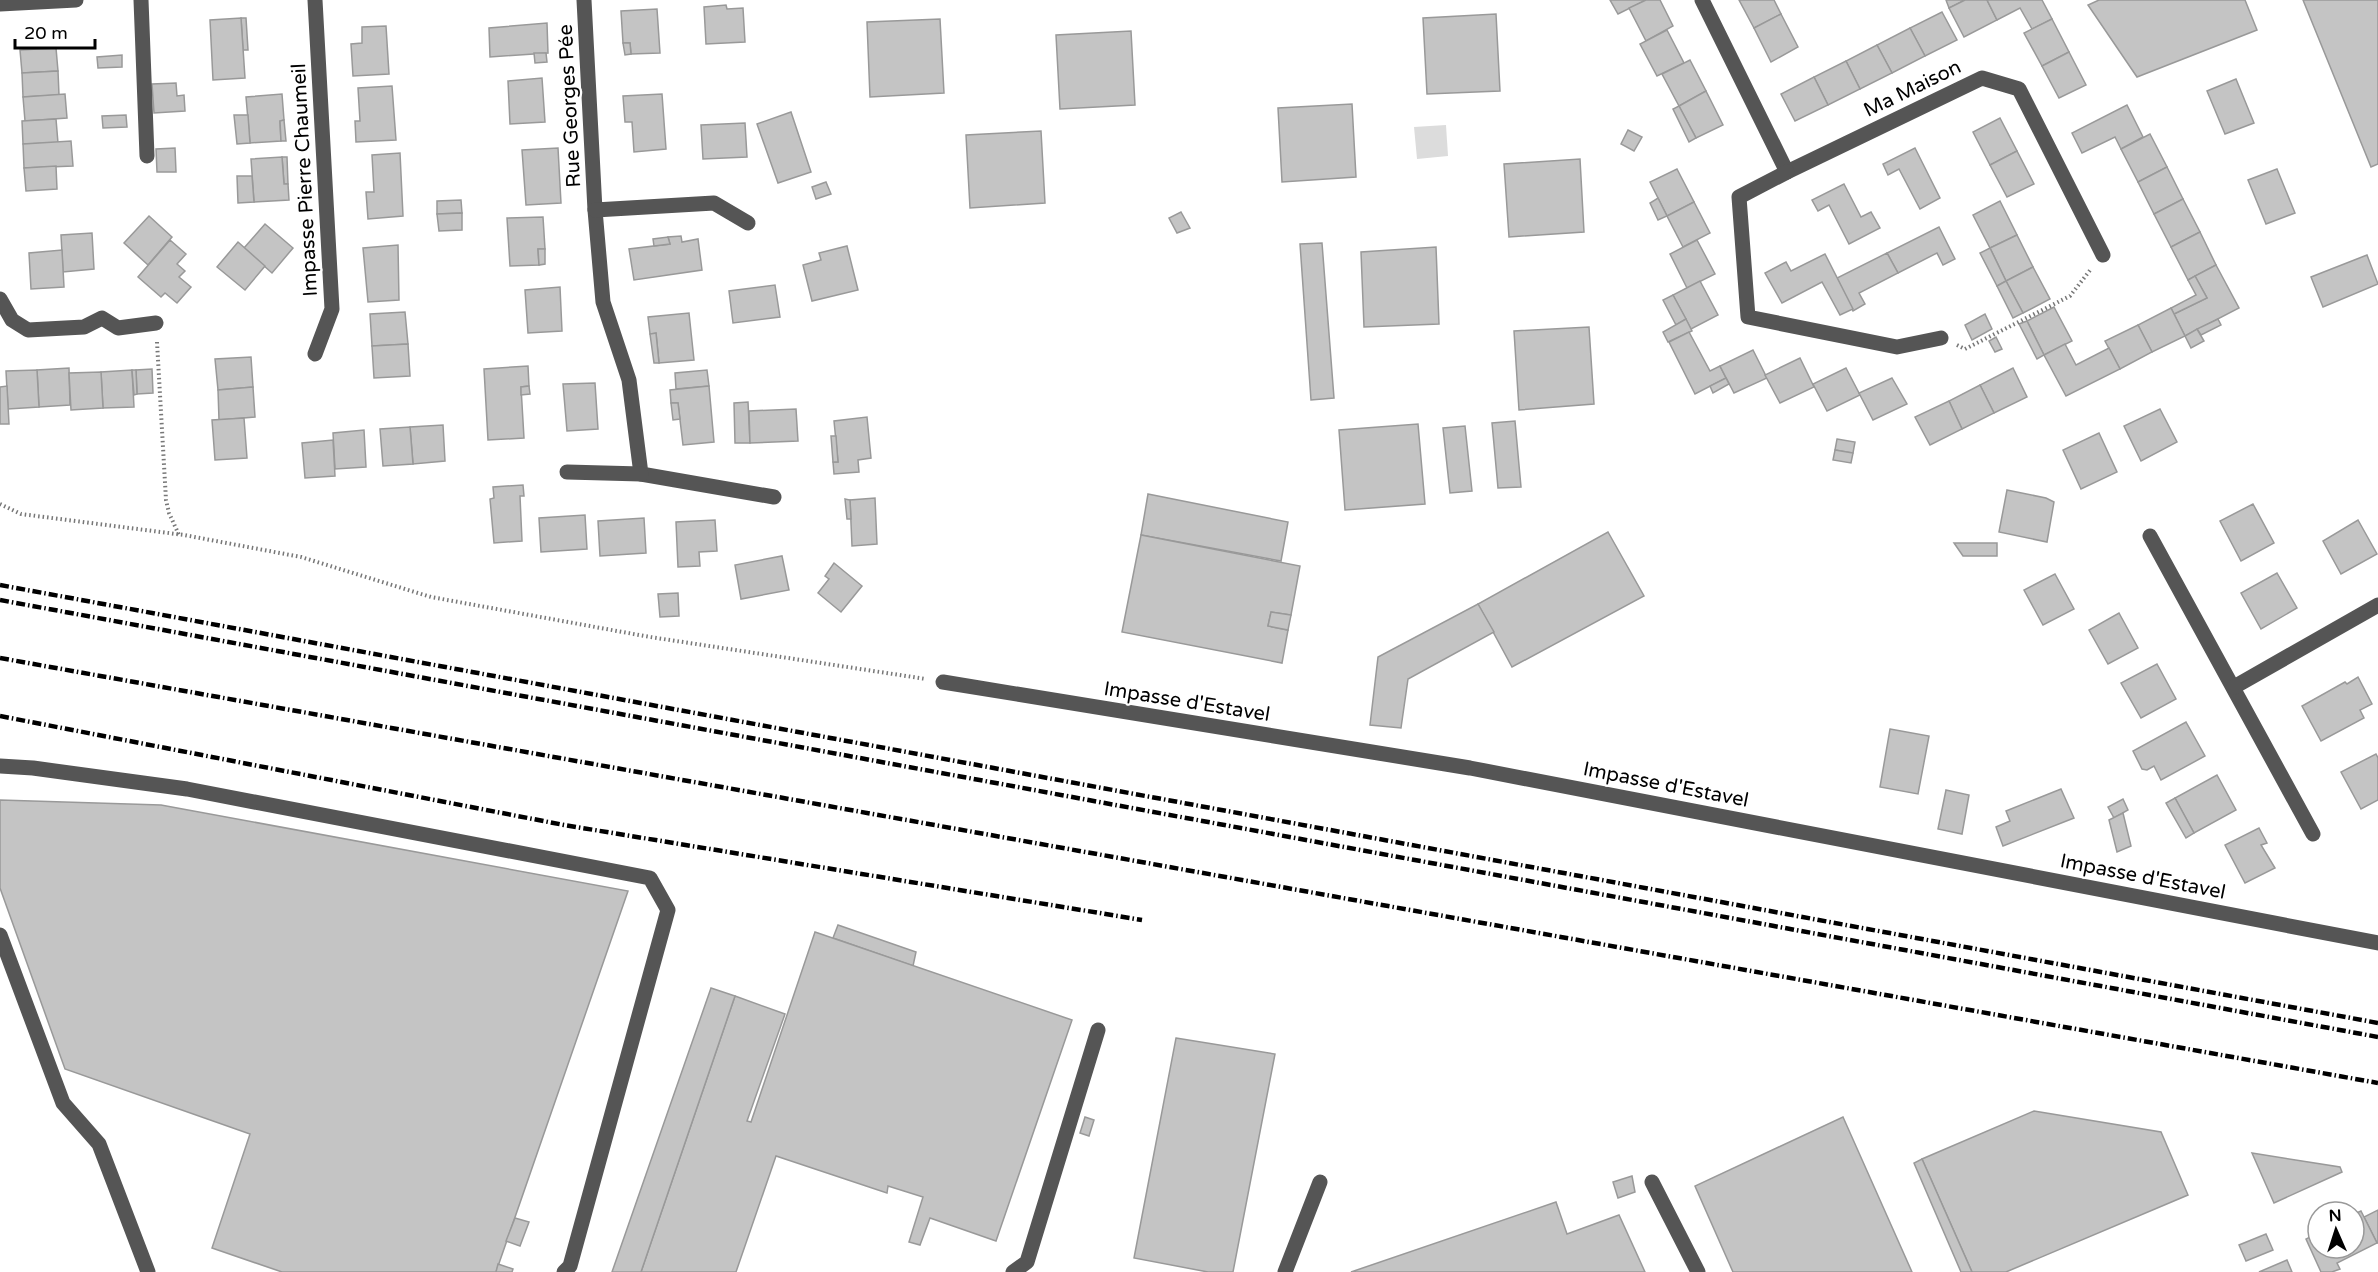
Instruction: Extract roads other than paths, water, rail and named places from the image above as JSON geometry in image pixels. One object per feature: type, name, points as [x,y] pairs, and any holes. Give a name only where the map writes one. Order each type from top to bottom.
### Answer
[{"type":"street","points":[[0,4],[76,0]]},
{"type":"street","points":[[141,0],[147,156]]},
{"type":"street","name":"Impasse Pierre Chaumeil","points":[[315,0],[332,309],[315,354]]},
{"type":"street","name":"Rue Georges Pée","points":[[584,0],[595,210],[603,302],[629,380],[641,474]]},
{"type":"street","points":[[1702,0],[1787,172]]},
{"type":"street","name":"Ma Maison","points":[[1941,338],[1897,347],[1748,318],[1739,196],[1982,78],[2019,89],[2103,255]]},
{"type":"street","name":"Rue Georges Pée","points":[[595,210],[714,203],[748,223]]},
{"type":"street","points":[[0,299],[12,320],[28,330],[84,327],[102,318],[118,328],[156,324]]},
{"type":"street","points":[[567,472],[641,474],[774,496]]},
{"type":"street","points":[[2150,536],[2313,834]]},
{"type":"street","points":[[2234,687],[2378,604]]},
{"type":"street","name":"Impasse d'Estavel","points":[[943,682],[1470,768],[2378,943]]},
{"type":"street","points":[[0,766],[33,768],[187,789],[650,878],[668,910],[570,1266],[564,1272]]},
{"type":"street","points":[[0,935],[63,1103],[99,1144],[148,1272]]},
{"type":"street","points":[[1013,1272],[1027,1262],[1098,1030]]},
{"type":"street","points":[[1285,1272],[1320,1182]]},
{"type":"street","points":[[1652,1182],[1698,1272]]},
{"type":"railway","points":[[0,585],[2378,1023]]},
{"type":"railway","points":[[0,600],[2378,1037]]},
{"type":"railway","points":[[0,658],[2378,1083]]},
{"type":"railway","points":[[0,716],[564,825],[1142,920]]}]
